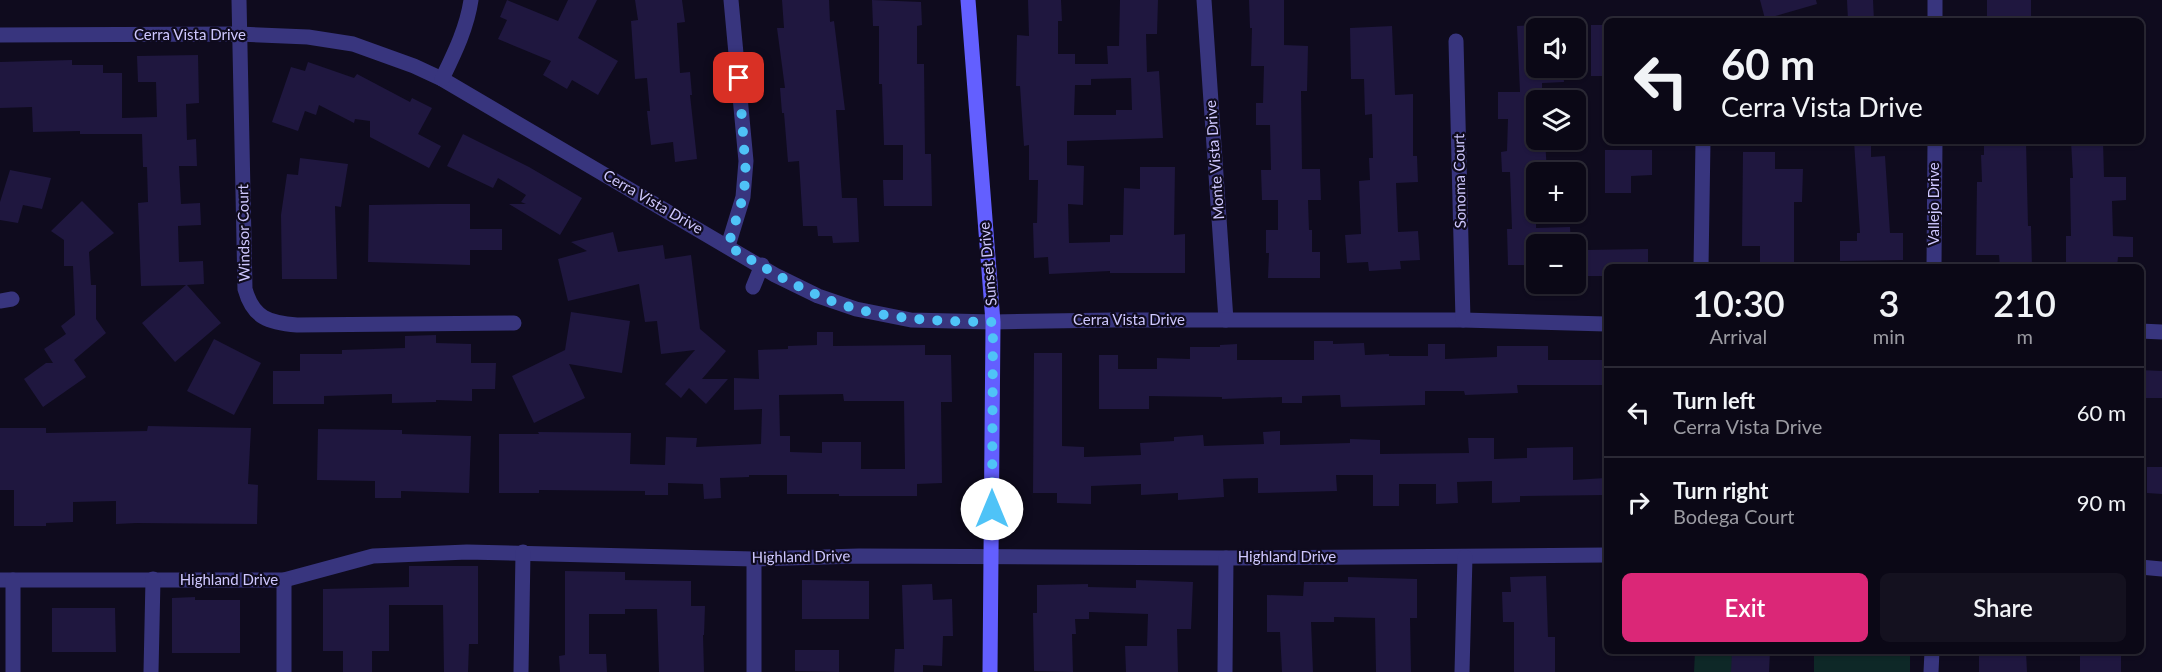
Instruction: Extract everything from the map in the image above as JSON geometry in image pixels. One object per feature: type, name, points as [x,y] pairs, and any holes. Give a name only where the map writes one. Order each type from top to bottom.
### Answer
[{"type":"street","name":"Windsor Court","points":[[239,0],[245,289],[254,310],[266,319],[297,325],[514,323]]},
{"type":"street","points":[[442,79],[469,14],[471,0]]},
{"type":"street","points":[[728,246],[743,197],[746,168],[731,0]]},
{"type":"street","name":"Sunset Drive","points":[[968,0],[993,322],[990,672]]},
{"type":"street","name":"Monte Vista Drive","points":[[1204,0],[1226,320]]},
{"type":"street","points":[[1935,0],[1935,18]]},
{"type":"street","name":"Cerra Vista Drive","points":[[0,35],[239,34],[308,37],[353,44],[414,66],[442,79],[776,275],[818,296],[856,309],[910,320],[993,322],[1463,320],[1604,324]]},
{"type":"street","name":"Sonoma Court","points":[[1456,41],[1463,320]]},
{"type":"street","points":[[1701,264],[1703,144]]},
{"type":"street","name":"Vallejo Drive","points":[[1934,264],[1935,144]]},
{"type":"street","points":[[753,287],[762,265]]},
{"type":"street","points":[[2144,331],[2162,332]]},
{"type":"street","name":"Highland Drive","points":[[7,580],[284,580],[373,556],[467,552],[754,558],[1604,555]]},
{"type":"street","points":[[521,672],[523,552]]},
{"type":"street","points":[[1462,672],[1465,557]]},
{"type":"street","points":[[754,558],[754,672]]},
{"type":"street","points":[[1225,672],[1226,558]]},
{"type":"street","points":[[2144,567],[2162,569]]},
{"type":"street","points":[[152,672],[153,579]]},
{"type":"street","points":[[7,580],[13,672]]},
{"type":"street","points":[[284,580],[284,672]]},
{"type":"street","points":[[1931,672],[1932,654]]},
{"type":"green space","points":[[1695,654],[1732,654],[1732,672],[1694,672]]},
{"type":"green space","points":[[1814,654],[1910,654],[1910,672],[1814,672]]},
{"type":"building","points":[[507,0],[558,21],[568,0],[597,0],[578,38],[618,61],[598,95],[572,80],[567,89],[543,75],[551,61],[498,39],[507,20],[500,17]]},
{"type":"building","points":[[635,0],[682,0],[685,22],[677,23],[680,73],[690,72],[692,95],[690,95],[697,159],[675,162],[673,142],[651,145],[647,111],[650,111],[647,78],[635,79],[631,21],[638,20]]},
{"type":"building","points":[[782,0],[829,0],[830,22],[834,21],[845,110],[836,110],[842,198],[857,198],[859,242],[833,243],[832,236],[818,236],[817,226],[803,226],[799,161],[788,162],[784,113],[782,113],[780,88],[785,88],[777,28],[784,28]]},
{"type":"building","points":[[872,0],[921,2],[922,25],[917,26],[917,64],[924,64],[925,154],[931,154],[932,206],[884,206],[883,180],[903,180],[903,145],[884,145],[882,84],[879,84],[879,26],[873,26]]},
{"type":"building","points":[[1028,0],[1061,0],[1062,21],[1058,21],[1058,54],[1075,54],[1075,64],[1108,64],[1107,46],[1119,46],[1120,0],[1158,0],[1157,34],[1146,34],[1147,72],[1159,71],[1163,138],[1067,141],[1067,165],[1084,166],[1083,205],[1068,204],[1069,243],[1110,242],[1110,235],[1123,235],[1124,188],[1140,189],[1140,167],[1175,167],[1174,235],[1185,234],[1185,273],[1110,273],[1110,271],[1049,274],[1048,257],[1034,258],[1033,223],[1037,223],[1038,180],[1029,180],[1029,145],[1024,146],[1020,86],[1016,86],[1017,35],[1029,36]],"holes":[[[1131,78],[1132,110],[1116,110],[1116,115],[1074,115],[1075,85],[1091,85],[1091,79]]]},
{"type":"building","points":[[1249,0],[1284,0],[1284,45],[1308,46],[1307,91],[1301,91],[1302,169],[1320,169],[1321,200],[1308,200],[1312,252],[1320,252],[1320,278],[1268,278],[1269,253],[1266,253],[1266,230],[1278,230],[1278,200],[1262,200],[1261,170],[1271,170],[1270,125],[1256,125],[1256,103],[1263,103],[1264,66],[1251,66],[1252,28],[1250,28]]},
{"type":"building","points":[[1760,0],[1816,0],[1817,4],[1765,18]]},
{"type":"building","points":[[1847,0],[1873,0],[1874,18],[1848,18]]},
{"type":"building","points":[[1987,0],[2031,0],[2031,18],[1987,18]]},
{"type":"building","points":[[1591,25],[1604,25],[1604,76],[1591,76]]},
{"type":"building","points":[[1392,26],[1395,95],[1413,94],[1413,156],[1417,156],[1418,182],[1396,183],[1398,232],[1418,231],[1420,260],[1400,261],[1401,269],[1369,271],[1368,262],[1347,263],[1345,235],[1361,234],[1359,181],[1370,180],[1369,158],[1373,158],[1372,114],[1365,115],[1364,79],[1351,79],[1350,28]]},
{"type":"building","points":[[1517,26],[1526,26],[1526,78],[1564,78],[1564,82],[1542,83],[1542,90],[1526,90],[1526,150],[1546,150],[1546,162],[1526,162],[1526,222],[1536,222],[1536,228],[1570,227],[1570,234],[1526,234],[1526,265],[1508,265],[1507,229],[1512,229],[1510,172],[1502,172],[1501,152],[1507,151],[1508,119],[1498,119],[1498,92],[1520,92]]},
{"type":"building","points":[[198,55],[199,103],[186,104],[187,140],[196,139],[197,166],[179,166],[181,204],[200,203],[201,225],[178,226],[179,262],[203,261],[204,284],[187,285],[221,323],[175,362],[142,323],[186,285],[141,286],[138,203],[148,202],[147,167],[143,167],[142,134],[80,134],[80,131],[33,132],[32,107],[0,108],[0,62],[72,60],[72,65],[103,65],[103,73],[122,73],[122,118],[157,117],[156,82],[138,82],[137,56]]},
{"type":"building","points":[[308,62],[354,78],[357,74],[410,102],[412,98],[432,108],[418,134],[441,146],[429,168],[370,137],[370,121],[355,119],[354,123],[319,105],[316,115],[305,111],[298,131],[272,122],[291,67],[305,71]]},
{"type":"building","points":[[463,134],[529,167],[582,198],[560,235],[509,204],[526,204],[521,202],[526,195],[498,178],[493,188],[447,166]]},
{"type":"building","points":[[1854,144],[1871,144],[1871,157],[1885,156],[1890,233],[1903,233],[1903,260],[1840,261],[1840,241],[1857,241],[1857,233],[1860,233]]},
{"type":"building","points":[[1984,144],[2026,144],[2028,226],[2031,226],[2032,264],[2000,264],[1999,255],[1976,255],[1977,182],[1982,182],[1981,155],[1984,155]]},
{"type":"building","points":[[2071,144],[2103,144],[2104,177],[2126,177],[2126,200],[2112,201],[2113,236],[2133,237],[2133,257],[2118,257],[2117,264],[2066,264],[2066,236],[2071,236],[2070,178],[2073,178]]},
{"type":"building","points":[[1605,150],[1652,150],[1652,175],[1631,176],[1631,193],[1605,193]]},
{"type":"building","points":[[1743,152],[1775,152],[1775,169],[1803,169],[1802,202],[1794,202],[1794,264],[1760,264],[1760,246],[1742,246]]},
{"type":"building","points":[[300,158],[348,164],[341,207],[335,206],[337,279],[282,279],[281,215],[287,174],[298,175]]},
{"type":"building","points":[[10,170],[51,178],[42,209],[23,205],[18,223],[0,220],[0,202]]},
{"type":"building","points":[[82,201],[114,233],[89,252],[91,285],[96,285],[96,319],[106,333],[74,360],[86,377],[43,407],[24,379],[46,363],[53,363],[44,349],[66,334],[61,326],[75,315],[73,266],[64,266],[64,240],[51,231]]},
{"type":"building","points":[[470,204],[470,229],[502,229],[502,250],[470,250],[470,265],[368,262],[369,205]]},
{"type":"building","points":[[613,232],[618,252],[663,245],[665,259],[691,255],[700,329],[726,351],[702,379],[728,379],[706,404],[689,388],[681,398],[665,384],[695,350],[661,354],[657,321],[645,322],[639,284],[568,301],[558,259],[587,251],[571,242]]},
{"type":"building","points":[[1648,249],[1648,264],[1604,264],[1604,276],[1586,276],[1586,250]]},
{"type":"building","points":[[571,312],[630,321],[622,373],[569,364],[585,398],[534,423],[512,376],[565,350]]},
{"type":"building","points":[[817,332],[833,332],[833,346],[925,345],[925,355],[951,355],[952,402],[941,402],[942,483],[917,484],[917,496],[787,494],[787,475],[720,478],[721,498],[704,499],[703,484],[668,483],[668,495],[645,495],[645,491],[539,490],[539,493],[499,493],[499,434],[631,433],[630,464],[665,465],[666,437],[697,438],[696,447],[761,444],[762,409],[734,410],[734,378],[759,379],[758,350],[817,345]],"holes":[[[843,394],[844,401],[904,401],[905,469],[861,469],[861,442],[822,442],[822,453],[790,452],[790,436],[780,436],[779,395]]]},
{"type":"building","points":[[436,335],[436,343],[471,344],[471,363],[496,363],[495,389],[472,389],[472,401],[436,400],[436,402],[392,403],[392,394],[324,396],[324,404],[273,404],[273,371],[300,371],[300,354],[342,354],[342,350],[405,348],[405,336]]},
{"type":"building","points":[[214,339],[261,363],[234,415],[187,391]]},
{"type":"building","points":[[1314,341],[1333,341],[1333,344],[1364,343],[1365,355],[1389,354],[1389,356],[1428,356],[1428,344],[1445,344],[1445,359],[1497,357],[1497,346],[1548,346],[1548,360],[1604,360],[1604,385],[1517,385],[1518,393],[1465,395],[1464,391],[1425,391],[1425,405],[1341,407],[1340,395],[1302,396],[1302,403],[1282,403],[1282,397],[1222,399],[1222,397],[1149,396],[1149,409],[1099,409],[1099,355],[1118,355],[1118,369],[1157,369],[1157,358],[1190,359],[1190,347],[1220,347],[1220,345],[1237,344],[1237,360],[1314,360]]},
{"type":"building","points":[[1034,353],[1062,353],[1062,446],[1084,447],[1084,457],[1141,455],[1140,443],[1174,441],[1174,437],[1203,435],[1204,446],[1264,444],[1263,432],[1280,431],[1280,445],[1350,443],[1350,439],[1380,440],[1380,454],[1469,453],[1468,438],[1494,438],[1494,459],[1527,458],[1527,448],[1573,447],[1573,480],[1604,478],[1604,495],[1520,496],[1520,502],[1492,503],[1492,481],[1457,482],[1458,503],[1436,504],[1436,484],[1399,484],[1399,506],[1373,506],[1373,475],[1336,475],[1337,491],[1258,493],[1258,478],[1223,479],[1224,497],[1178,500],[1178,493],[1141,495],[1141,484],[1091,486],[1091,504],[1057,503],[1057,493],[1033,493]]},
{"type":"building","points":[[2144,370],[2162,371],[2162,398],[2144,398]]},
{"type":"building","points":[[148,426],[251,428],[248,484],[258,485],[257,524],[116,524],[116,501],[73,502],[73,522],[46,523],[46,526],[14,526],[14,490],[0,490],[0,428],[46,428],[46,433],[147,431]]},
{"type":"building","points":[[318,429],[402,430],[402,434],[471,436],[469,493],[401,491],[401,498],[375,498],[375,481],[317,480]]},
{"type":"building","points":[[2147,467],[2162,467],[2162,494],[2147,493]]},
{"type":"building","points":[[409,566],[478,566],[478,644],[469,644],[468,672],[444,672],[443,605],[389,605],[389,651],[372,651],[372,672],[343,672],[343,651],[323,651],[323,589],[409,587]]},
{"type":"building","points":[[565,571],[625,572],[625,580],[691,581],[691,606],[705,606],[704,672],[659,672],[657,609],[625,609],[625,614],[589,614],[589,654],[606,654],[607,672],[560,672],[559,656],[565,655]]},
{"type":"building","points":[[1546,576],[1548,637],[1555,637],[1555,672],[1514,672],[1514,622],[1503,622],[1502,592],[1511,592],[1510,577]]},
{"type":"building","points":[[1348,577],[1417,579],[1417,618],[1410,618],[1411,672],[1376,672],[1375,618],[1334,617],[1334,622],[1311,622],[1313,672],[1282,672],[1280,632],[1267,632],[1267,595],[1303,596],[1304,582],[1348,582]]},
{"type":"building","points":[[802,580],[869,581],[869,619],[802,619]]},
{"type":"building","points":[[1136,580],[1193,582],[1191,629],[1177,629],[1178,672],[1126,672],[1125,646],[1147,646],[1148,614],[1089,612],[1089,619],[1075,619],[1076,634],[1072,634],[1073,672],[1034,671],[1033,613],[1037,613],[1037,585],[1088,584],[1088,587],[1136,588]]},
{"type":"building","points":[[932,584],[933,600],[952,599],[953,636],[943,636],[942,666],[923,665],[923,672],[894,672],[895,649],[904,649],[902,585]]},
{"type":"building","points":[[195,597],[195,600],[240,600],[240,653],[172,653],[172,598]]},
{"type":"building","points":[[52,608],[115,608],[116,652],[52,652]]},
{"type":"building","points":[[795,650],[839,650],[839,672],[795,671]]},
{"type":"building","points":[[1732,654],[1770,654],[1769,672],[1731,672]]},
{"type":"building","points":[[1979,654],[2026,654],[2027,672],[1979,672]]},
{"type":"building","points":[[2080,654],[2121,654],[2121,672],[2080,672]]},
{"type":"route","points":[[739,78],[746,175],[743,197],[728,246],[776,275],[818,296],[856,309],[910,320],[993,322],[992,509]]}]
